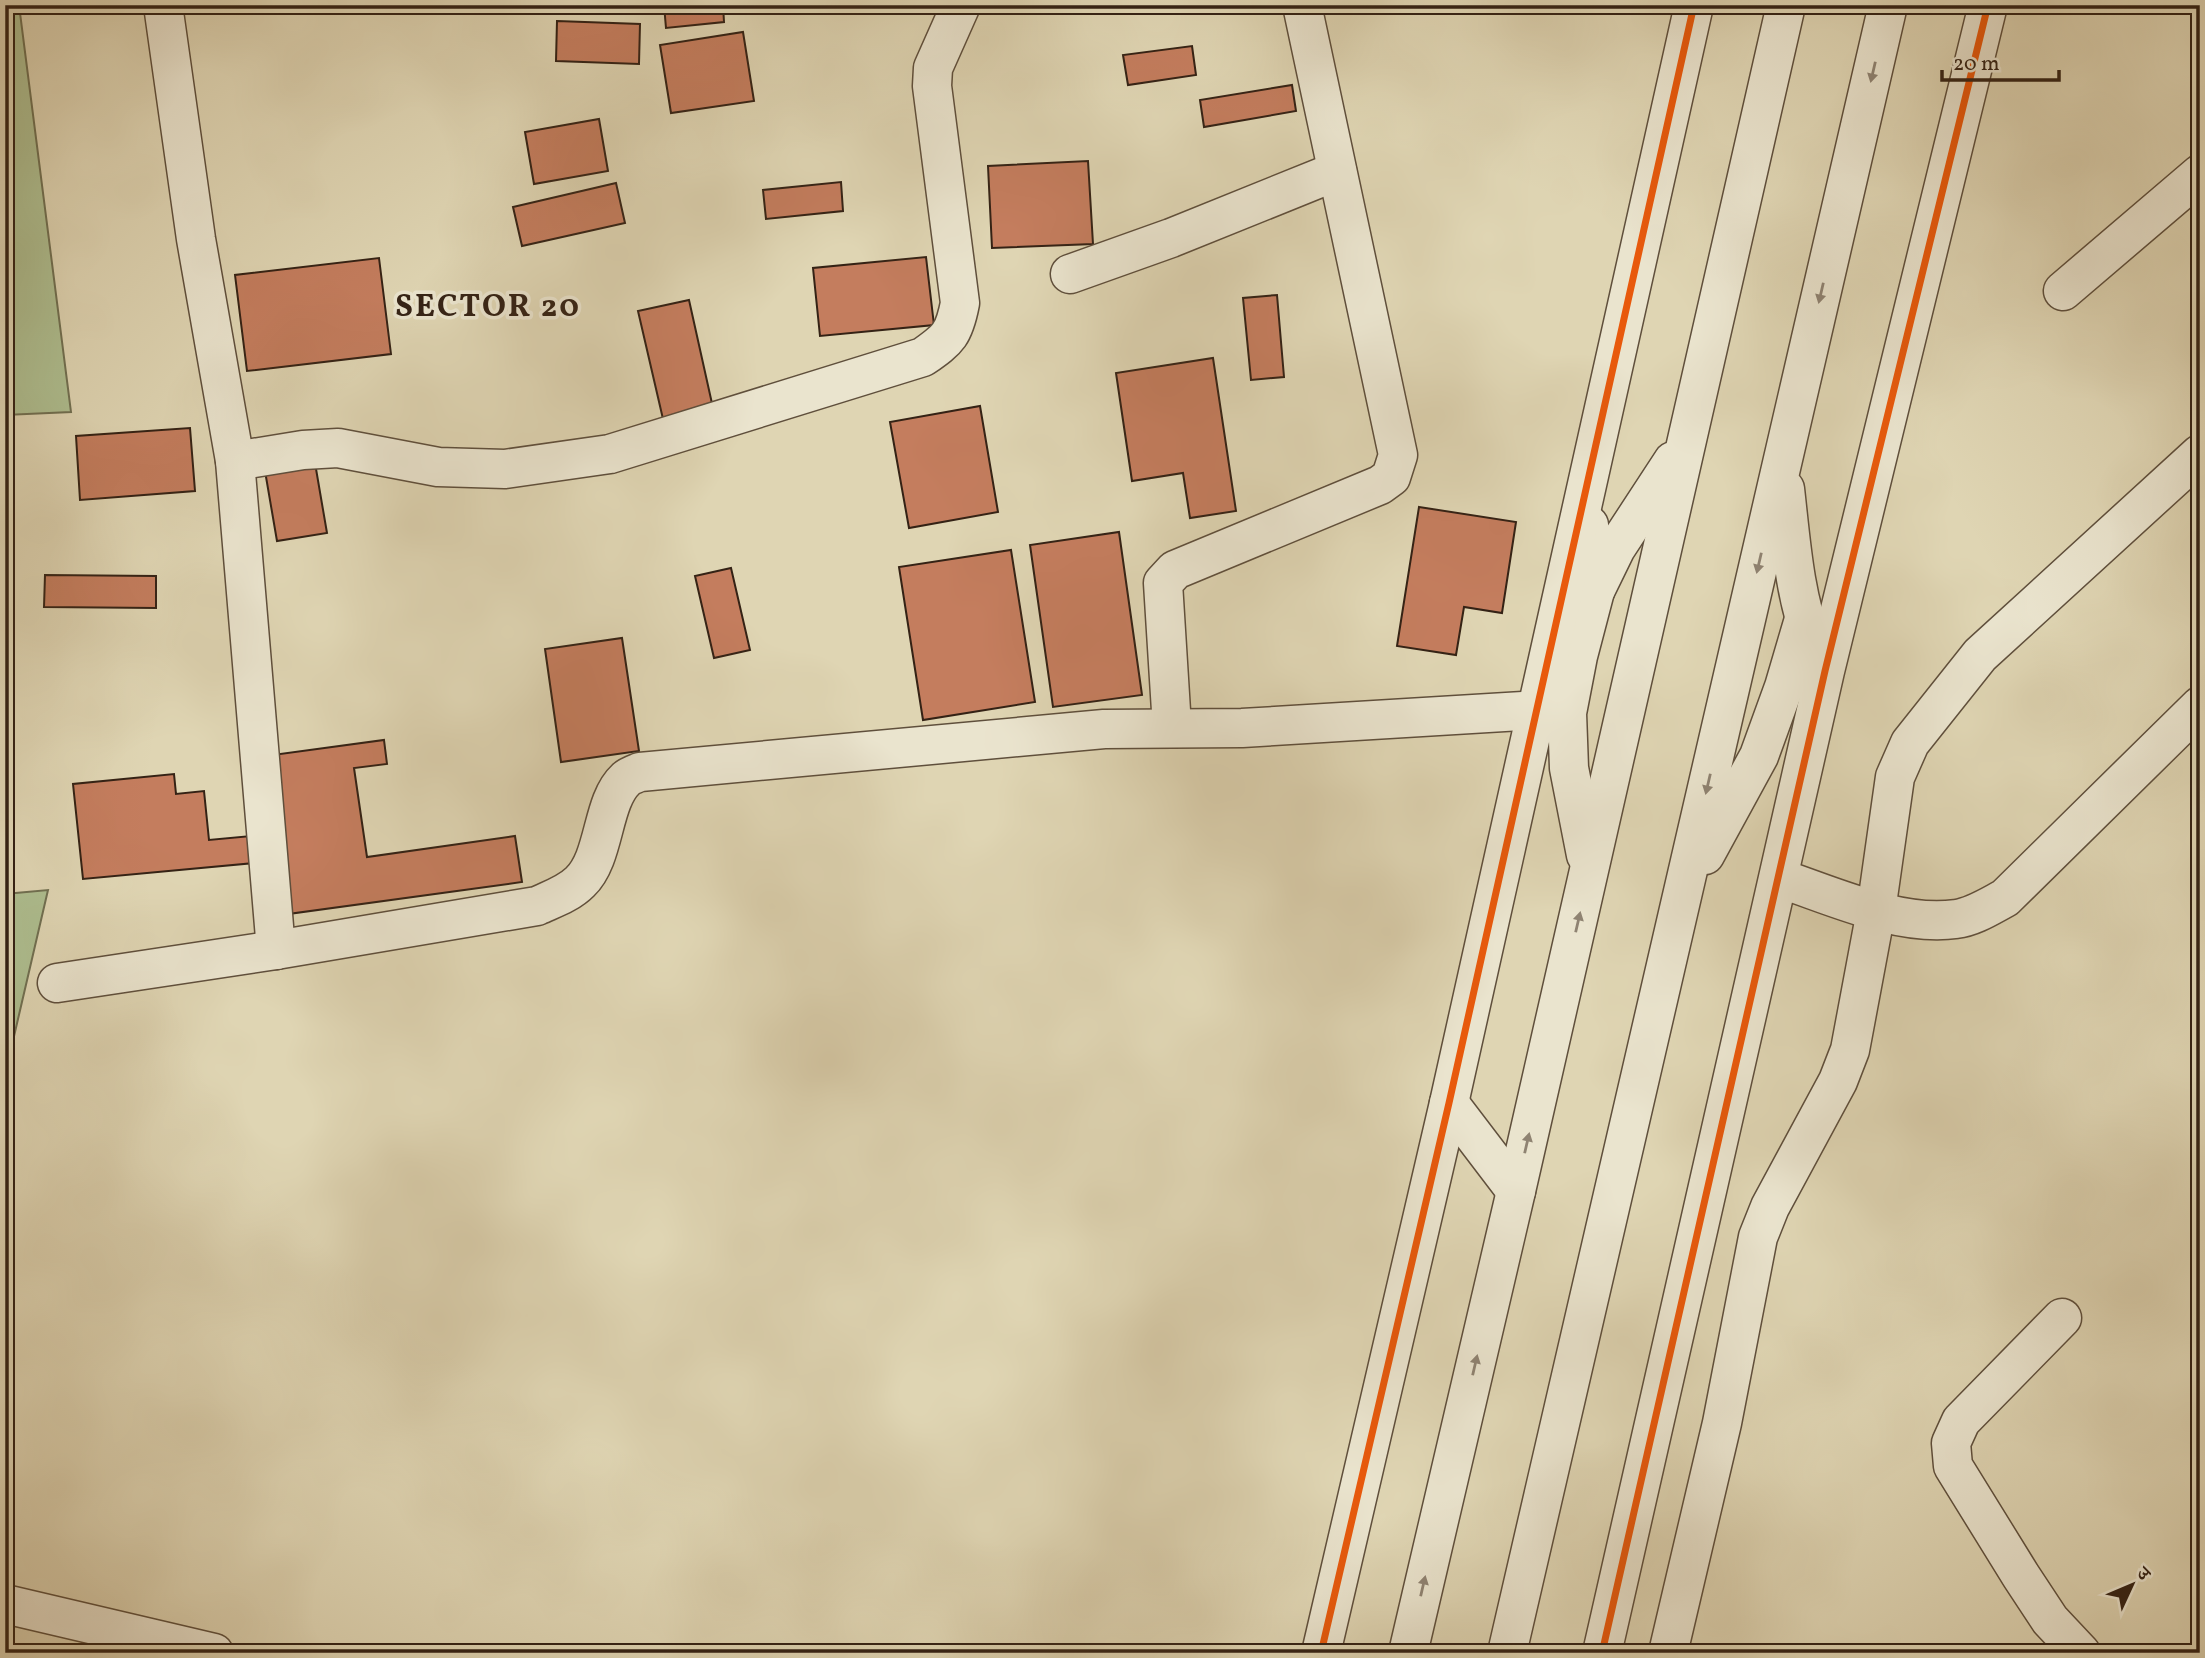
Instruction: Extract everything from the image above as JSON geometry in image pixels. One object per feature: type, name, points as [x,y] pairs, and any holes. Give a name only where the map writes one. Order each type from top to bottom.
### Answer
[{"type":"street","points":[[163,5],[196,239],[234,461],[276,950]]},
{"type":"street","points":[[234,461],[303,450],[338,448],[438,467],[505,470],[610,454],[923,357],[947,340],[957,321],[960,303],[932,86],[933,68],[961,5]]},
{"type":"street","points":[[1172,727],[1163,583],[1168,576],[1175,570],[1380,485],[1391,477],[1398,456],[1302,5]]},
{"type":"street","points":[[1321,1653],[1449,1103],[1694,5]]},
{"type":"street","points":[[1408,1653],[1590,871],[1786,5]]},
{"type":"street","points":[[1507,1653],[1888,5]]},
{"type":"street","points":[[1602,1653],[1825,670],[1988,5]]},
{"type":"street","points":[[1070,274],[1171,238],[1337,170]]},
{"type":"street","points":[[2063,291],[2200,174]]},
{"type":"street","points":[[1590,871],[1569,768],[1567,713],[1578,656],[1595,591],[1616,548],[1687,440]]},
{"type":"street","points":[[1668,1653],[1722,1423],[1758,1237],[1770,1207],[1838,1081],[1850,1050],[1876,911],[1895,776],[1910,743],[1980,655],[2200,454]]},
{"type":"street","points":[[1782,464],[1797,585],[1804,619],[1825,670]]},
{"type":"street","points":[[1584,497],[1593,550],[1595,591]]},
{"type":"street","points":[[1682,895],[1759,756],[1784,687],[1804,619]]},
{"type":"street","points":[[1779,878],[1876,911],[1930,920],[1959,919],[2005,898],[2200,706]]},
{"type":"street","points":[[57,983],[276,950],[537,906],[567,892],[581,881],[592,866],[617,791],[626,778],[640,772],[1104,729],[1242,727],[1537,710]]},
{"type":"street","points":[[1449,1103],[1516,1191]]},
{"type":"street","points":[[2062,1318],[1961,1421],[1951,1443],[1953,1466],[2021,1576],[2050,1620],[2081,1653]]},
{"type":"street","points":[[5,1604],[214,1653]]},
{"type":"green space","points":[[5,5],[19,5],[71,412],[5,415]]},
{"type":"green space","points":[[48,890],[5,1075],[5,894]]},
{"type":"building","points":[[664,5],[723,5],[724,22],[666,28]]},
{"type":"building","points":[[557,21],[640,24],[639,64],[556,61]]},
{"type":"building","points":[[743,32],[754,101],[671,113],[660,45]]},
{"type":"building","points":[[1192,46],[1196,75],[1128,85],[1123,55]]},
{"type":"building","points":[[1292,85],[1296,111],[1204,127],[1200,100]]},
{"type":"building","points":[[599,119],[608,171],[534,184],[525,132]]},
{"type":"building","points":[[1088,161],[1093,244],[992,248],[988,166]]},
{"type":"building","points":[[841,182],[843,211],[766,219],[763,190]]},
{"type":"building","points":[[616,183],[625,223],[522,246],[513,207]]},
{"type":"building","points":[[926,257],[934,325],[820,336],[813,268]]},
{"type":"building","points":[[379,258],[391,354],[247,371],[235,275]]},
{"type":"building","points":[[1277,295],[1284,377],[1251,380],[1243,298]]},
{"type":"building","points":[[689,300],[713,408],[663,419],[638,311]]},
{"type":"building","points":[[1213,358],[1236,511],[1190,518],[1183,473],[1132,481],[1116,373]]},
{"type":"building","points":[[980,406],[998,512],[909,528],[890,422]]},
{"type":"building","points":[[190,428],[195,491],[80,500],[76,436]]},
{"type":"building","points":[[315,463],[327,533],[277,541],[265,471]]},
{"type":"building","points":[[1419,507],[1516,522],[1502,613],[1464,607],[1456,655],[1397,646]]},
{"type":"building","points":[[1119,532],[1142,695],[1053,707],[1030,545]]},
{"type":"building","points":[[1011,550],[1035,702],[923,720],[899,567]]},
{"type":"building","points":[[731,568],[750,650],[714,658],[695,576]]},
{"type":"building","points":[[45,575],[156,576],[156,608],[44,607]]},
{"type":"building","points":[[622,638],[639,751],[561,762],[545,649]]},
{"type":"building","points":[[384,740],[387,764],[354,768],[367,857],[515,836],[522,882],[288,914],[265,756]]},
{"type":"building","points":[[174,774],[176,794],[204,791],[209,840],[251,836],[254,863],[83,879],[73,784]]},
{"type":"cycle path","points":[[1321,1653],[1449,1103],[1694,5]]},
{"type":"cycle path","points":[[1602,1653],[1825,671],[1988,5]]},
{"type":"district","name":"SECTOR 20","points":[[488,308]]}]
